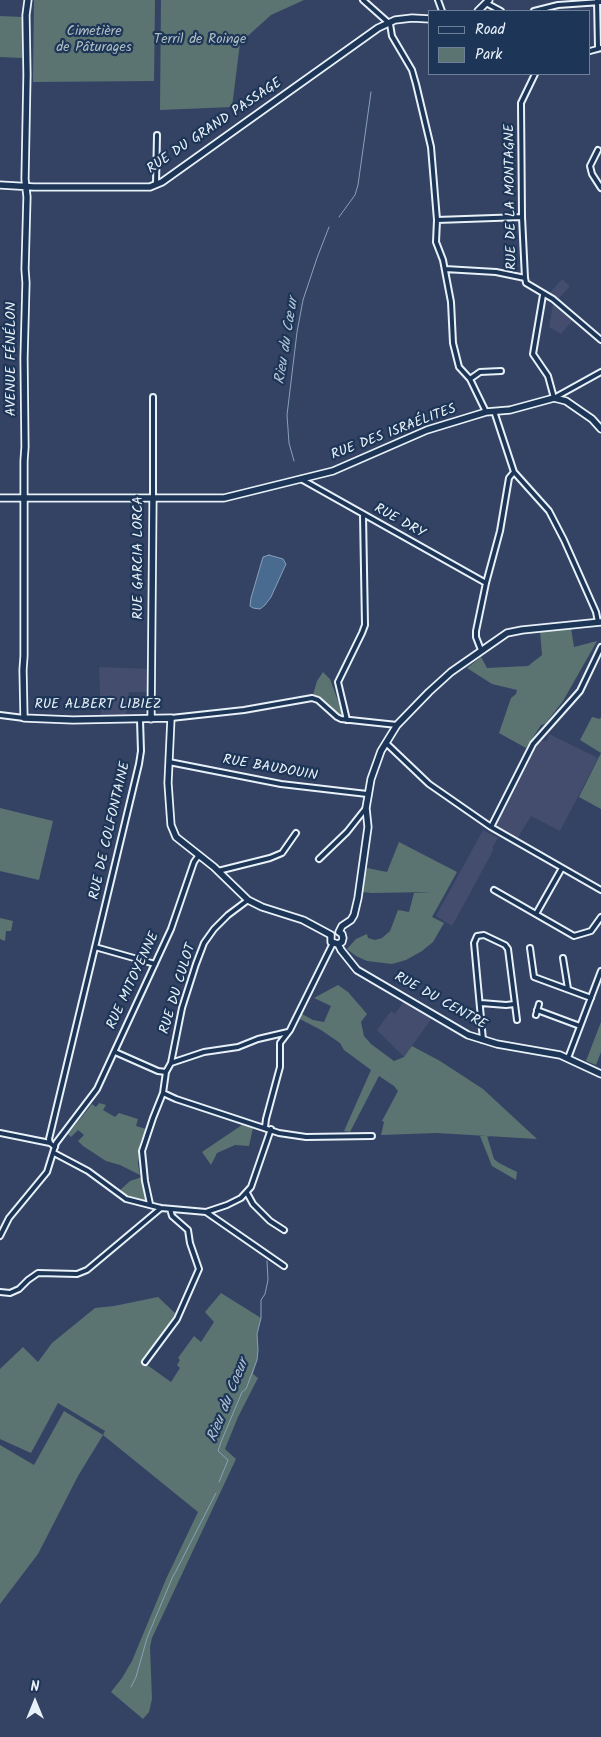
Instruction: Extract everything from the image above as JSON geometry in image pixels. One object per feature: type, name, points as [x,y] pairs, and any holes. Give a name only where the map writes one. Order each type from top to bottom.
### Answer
[{"type":"street","name":"AVENUE FÉNÉLON","points":[[24,718],[22,695],[24,656],[26,15],[28,0]]},
{"type":"street","points":[[363,0],[390,24],[392,36],[412,70],[431,147],[437,220],[436,242],[445,269],[451,302],[453,343],[459,367],[470,379],[486,412]]},
{"type":"street","points":[[538,10],[558,5],[598,1],[600,48]]},
{"type":"street","points":[[488,2],[500,10]]},
{"type":"street","points":[[390,24],[395,20],[428,19]]},
{"type":"street","name":"RUE DU GRAND PASSAGE","points":[[0,185],[150,187],[162,182],[263,112],[378,28],[390,24]]},
{"type":"street","name":"RUE DE LA MONTAGNE","points":[[534,75],[521,102],[524,278],[526,283],[552,299],[601,340]]},
{"type":"street","points":[[156,184],[157,135]]},
{"type":"street","points":[[598,150],[590,166],[592,174],[601,188]]},
{"type":"street","points":[[437,220],[522,217]]},
{"type":"street","points":[[445,269],[496,272],[524,278]]},
{"type":"street","points":[[543,295],[533,354],[548,376],[554,398]]},
{"type":"street","points":[[470,379],[480,372],[501,371]]},
{"type":"street","points":[[554,398],[601,372]]},
{"type":"street","name":"RUE GARCIA LORCA","points":[[151,719],[153,397]]},
{"type":"street","points":[[554,398],[566,401],[592,419],[601,429]]},
{"type":"street","name":"RUE DES ISRAÉLITES","points":[[0,498],[224,498],[333,471],[426,430],[486,412],[510,410],[554,398]]},
{"type":"street","points":[[339,932],[342,926],[351,920],[354,915],[358,898],[368,827],[367,794],[376,764],[397,725],[428,692],[497,639],[513,631],[600,622],[564,540],[549,511],[514,472],[494,412]]},
{"type":"street","points":[[481,650],[476,637],[486,583],[500,531],[509,478],[514,472]]},
{"type":"street","name":"RUE DRY","points":[[301,479],[486,583]]},
{"type":"street","points":[[347,720],[338,682],[362,633],[364,625],[363,515]]},
{"type":"street","points":[[491,827],[533,744],[580,691],[601,647]]},
{"type":"street","points":[[331,935],[306,921],[262,907],[248,900],[236,891],[218,871],[178,839],[172,828],[168,783],[171,718],[215,714],[312,698],[318,700],[337,717],[347,720],[397,725]]},
{"type":"street","points":[[0,715],[24,718]]},
{"type":"street","name":"RUE ALBERT LIBIEZ","points":[[24,718],[38,720],[140,720],[171,718]]},
{"type":"street","name":"RUE DE COLFONTAINE","points":[[50,1144],[49,1139],[139,764],[141,751],[140,720]]},
{"type":"street","points":[[386,743],[429,784],[491,827],[601,890]]},
{"type":"street","name":"RUE BAUDOUIN","points":[[169,762],[281,784],[367,794]]},
{"type":"street","points":[[319,859],[347,832],[366,808]]},
{"type":"street","points":[[218,871],[270,858],[282,853],[296,833]]},
{"type":"street","name":"RUE MITOYENNE","points":[[0,1236],[9,1218],[47,1172],[56,1143],[97,1089],[156,964],[198,855]]},
{"type":"street","points":[[536,914],[562,868]]},
{"type":"street","points":[[494,890],[574,936],[591,931],[601,917]]},
{"type":"street","name":"RUE DU CULOT","points":[[166,1072],[171,1063],[182,1008],[204,943],[214,929],[228,915],[248,900]]},
{"type":"street","points":[[331,935],[334,932],[339,932]]},
{"type":"street","points":[[265,1127],[280,1067],[280,1043],[288,1032],[336,944],[342,942],[342,934],[339,932]]},
{"type":"street","points":[[331,935],[331,940],[336,944]]},
{"type":"street","points":[[483,1040],[474,943],[477,936],[484,935],[505,945],[508,949],[517,1020]]},
{"type":"street","name":"RUE DU CENTRE","points":[[336,944],[357,970],[468,1035],[483,1040],[568,1058],[601,1074]]},
{"type":"street","points":[[95,947],[156,964]]},
{"type":"street","points":[[530,948],[534,977],[591,998]]},
{"type":"street","points":[[563,958],[568,989]]},
{"type":"street","points":[[568,1058],[601,971]]},
{"type":"street","points":[[480,1003],[515,1004]]},
{"type":"street","points":[[540,1004],[537,1013],[580,1026]]},
{"type":"street","points":[[171,1063],[204,1052],[238,1047],[258,1039],[288,1032]]},
{"type":"street","points":[[115,1052],[158,1071],[166,1072],[163,1094],[152,1118],[142,1151],[145,1181],[150,1204]]},
{"type":"street","points":[[163,1094],[265,1127],[278,1133],[306,1137],[372,1136]]},
{"type":"street","points":[[54,1153],[88,1171],[120,1196],[161,1208],[206,1212],[227,1205],[247,1193],[251,1187],[270,1129]]},
{"type":"street","points":[[0,1133],[50,1144],[55,1147]]},
{"type":"street","points":[[247,1193],[253,1204],[270,1221],[284,1230]]},
{"type":"street","points":[[0,1292],[10,1294],[38,1273],[77,1274],[86,1270],[161,1208]]},
{"type":"street","points":[[145,1362],[177,1319],[199,1269],[190,1243],[188,1230],[172,1216],[170,1209]]},
{"type":"street","points":[[206,1212],[284,1266]]},
{"type":"shaded area","points":[[562,279],[570,286],[558,299],[549,294]]},
{"type":"shaded area","points":[[553,304],[572,321],[561,334],[549,327]]},
{"type":"shaded area","points":[[269,555],[283,559],[286,564],[271,597],[265,605],[260,609],[253,608],[250,606],[251,598],[263,557]]},
{"type":"shaded area","points":[[99,667],[152,669],[148,692],[129,692],[126,715],[101,716]]},
{"type":"shaded area","points":[[549,734],[598,758],[560,831],[531,816],[517,839],[495,825],[533,751],[539,741],[547,741]]},
{"type":"shaded area","points":[[483,830],[498,838],[492,848],[494,849],[452,926],[436,916]]},
{"type":"shaded area","points":[[405,1000],[432,1018],[404,1057],[377,1030],[391,1011],[395,1014]]},
{"type":"green space","name":"Cimetière de Pâturages","points":[[34,0],[155,0],[154,81],[33,82]]},
{"type":"green space","name":"Terril de Roinge","points":[[161,0],[304,0],[271,15],[240,43],[232,107],[160,110]]},
{"type":"green space","points":[[0,16],[23,17],[22,58],[0,57]]},
{"type":"green space","points":[[571,628],[574,647],[597,641],[563,701],[545,724],[541,725],[526,748],[499,733],[511,698],[516,694],[517,690],[492,684],[467,668],[481,657],[487,668],[528,666],[542,655],[540,631]]},
{"type":"green space","points":[[323,672],[330,679],[344,714],[343,717],[336,714],[321,698],[313,695],[317,681]]},
{"type":"green space","points":[[592,717],[600,719],[601,717],[601,753],[580,740]]},
{"type":"green space","points":[[601,753],[601,809],[579,797]]},
{"type":"green space","points":[[0,808],[53,821],[39,880],[0,871]]},
{"type":"green space","points":[[399,842],[457,872],[432,917],[444,923],[433,942],[406,960],[392,964],[367,961],[347,949],[356,939],[367,934],[368,938],[375,940],[382,938],[390,931],[398,910],[409,912],[414,893],[431,892],[363,892],[367,868],[387,872]]},
{"type":"green space","points":[[0,918],[13,921],[11,931],[6,931],[5,941],[0,939]]},
{"type":"green space","points":[[338,985],[348,992],[367,1014],[361,1022],[364,1036],[371,1044],[394,1061],[404,1057],[412,1046],[440,1061],[483,1089],[537,1139],[437,1133],[381,1135],[384,1122],[382,1121],[398,1091],[379,1076],[350,1132],[344,1131],[371,1070],[344,1050],[340,1043],[300,1019],[302,1014],[313,1020],[324,1022],[331,1006],[314,998]]},
{"type":"green space","points":[[601,1022],[601,1052],[596,1065],[586,1061]]},
{"type":"green space","points":[[99,1103],[106,1105],[103,1110],[115,1117],[119,1113],[138,1119],[136,1126],[146,1129],[140,1143],[138,1164],[140,1175],[120,1165],[106,1161],[83,1146],[78,1141],[84,1135],[78,1130],[71,1137],[68,1134],[92,1104],[96,1107]]},
{"type":"green space","points":[[242,1125],[253,1128],[249,1146],[235,1145],[217,1153],[211,1165],[202,1152]]},
{"type":"green space","points":[[480,1136],[487,1136],[494,1159],[517,1172],[516,1180],[492,1166]]},
{"type":"green space","points":[[142,1177],[147,1200],[145,1202],[118,1192],[130,1181]]},
{"type":"green space","points":[[221,1293],[261,1318],[257,1334],[257,1360],[253,1374],[258,1378],[238,1417],[225,1449],[236,1459],[152,1638],[150,1647],[152,1699],[149,1712],[143,1719],[111,1692],[132,1661],[166,1579],[198,1512],[103,1435],[105,1431],[58,1403],[31,1453],[0,1439],[0,1369],[23,1347],[38,1362],[52,1343],[95,1308],[158,1297],[177,1315],[143,1362],[171,1382],[180,1368],[177,1365],[180,1360],[178,1358],[194,1336],[201,1342],[214,1322],[205,1312]]},
{"type":"green space","points":[[64,1411],[103,1435],[78,1476],[38,1554],[0,1604],[0,1445],[34,1465]]},
{"type":"waterway","name":"Rieu du Cœur","points":[[339,217],[355,195],[358,185],[371,92]]},
{"type":"waterway","name":"Rieu du Cœur","points":[[294,461],[289,443],[287,415],[297,332],[303,300],[329,227]]},
{"type":"waterway","name":"Rieu du Coeur","points":[[219,1482],[228,1460],[218,1451],[257,1360],[257,1334],[261,1318],[261,1300],[265,1294],[268,1280],[267,1261]]},
{"type":"waterway","name":"Rieu du Coeur","points":[[131,1687],[136,1677],[147,1638],[173,1576],[216,1493]]}]
